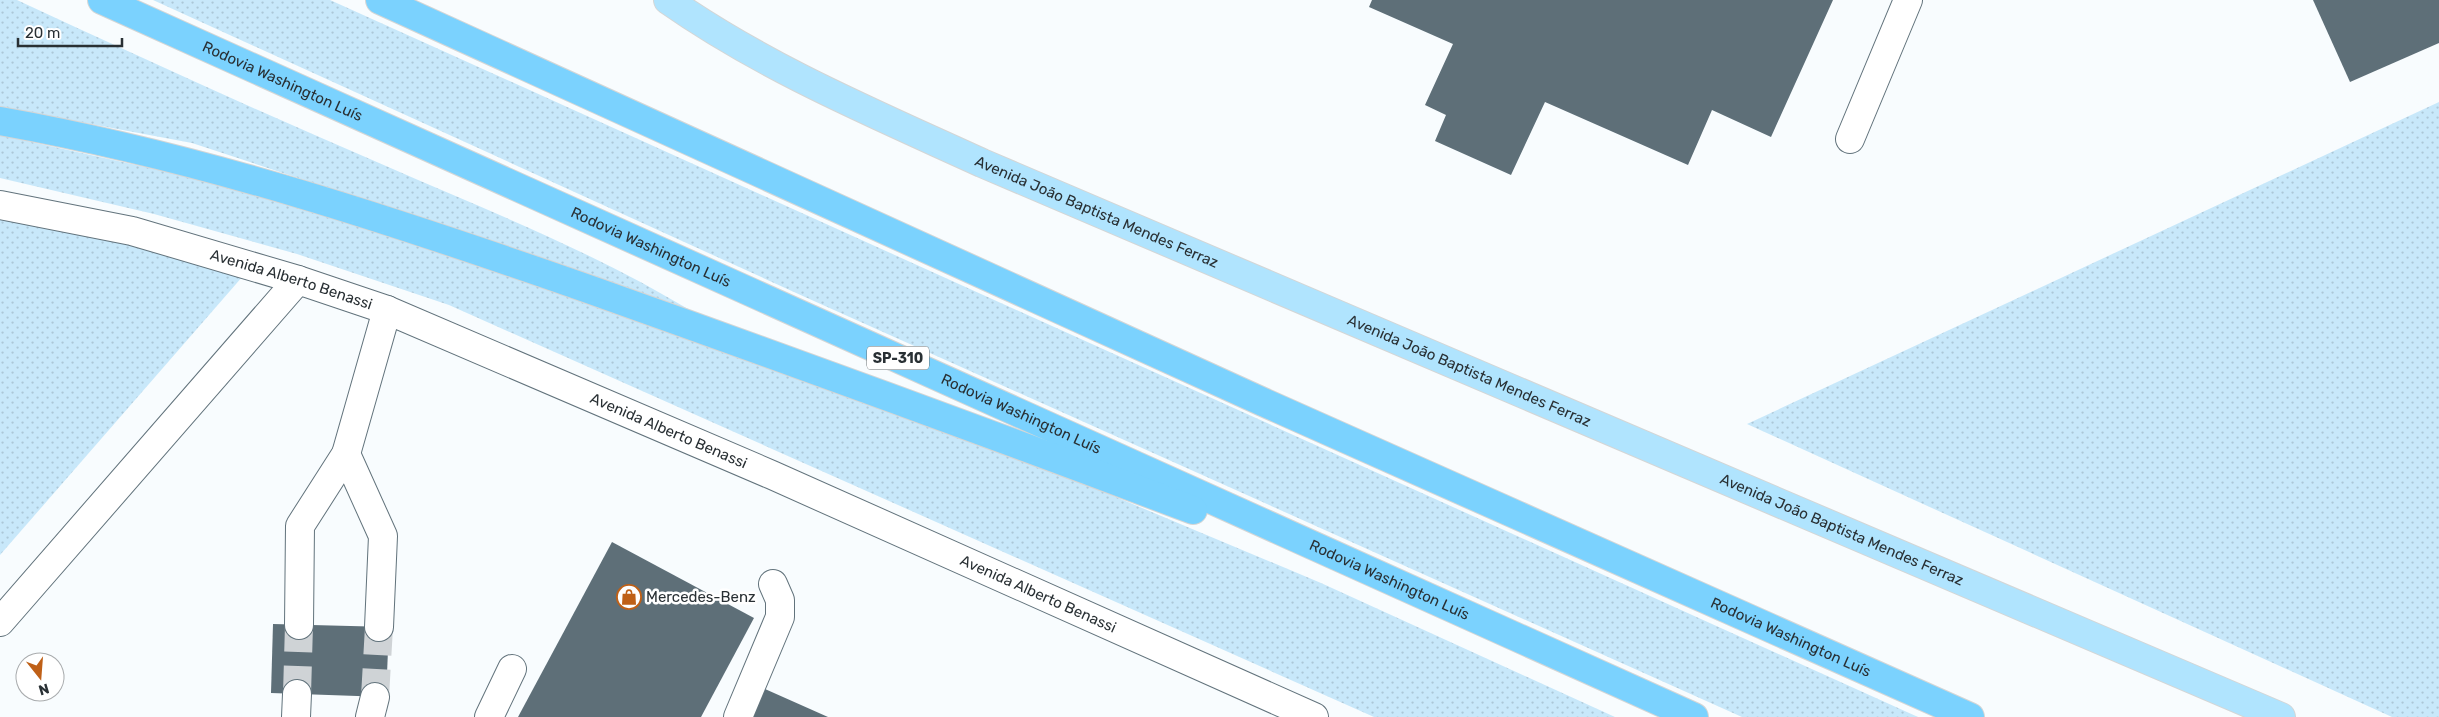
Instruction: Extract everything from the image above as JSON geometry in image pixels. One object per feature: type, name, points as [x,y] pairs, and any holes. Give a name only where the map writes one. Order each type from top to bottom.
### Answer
[{"type":"highway","name":"Rodovia Washington Luís","points":[[102,0],[1694,717]]},
{"type":"highway","name":"Rodovia Washington Luís","points":[[380,0],[1263,402],[1970,717]]},
{"type":"highway","points":[[0,121],[51,130],[161,156],[299,194],[464,246],[802,364],[1434,600]]},
{"type":"main road","name":"Avenida João Baptista Mendes Ferraz","points":[[668,0],[710,29],[807,83],[982,163],[2281,717]]},
{"type":"street","points":[[1850,139],[1908,0]]},
{"type":"street","name":"Avenida Alberto Benassi","points":[[0,205],[132,231],[298,280],[387,310],[772,475],[1314,717]]},
{"type":"street","points":[[0,622],[298,280]]},
{"type":"street","points":[[299,625],[300,526],[346,454],[387,310]]},
{"type":"street","points":[[346,454],[383,536],[378,628]]},
{"type":"street","points":[[738,717],[780,617],[780,600],[772,584]]},
{"type":"street","points":[[489,717],[512,669]]},
{"type":"shaded area","points":[[0,0],[17,0],[247,105],[505,217],[621,272],[696,314],[565,266],[192,143],[0,107]]},
{"type":"shaded area","points":[[153,0],[330,0],[1918,717],[1742,717],[805,297]]},
{"type":"shaded area","points":[[2439,102],[2439,717],[2392,717],[1747,424]]},
{"type":"shaded area","points":[[0,135],[177,174],[397,234],[686,333],[1085,484],[1321,583],[1615,717],[1374,717],[449,305],[297,254],[154,214],[0,178]]},
{"type":"shaded area","points":[[0,213],[93,231],[243,276],[0,555]]},
{"type":"building","points":[[1372,0],[1833,0],[1771,137],[1712,110],[1688,165],[1545,102],[1511,175],[1435,141],[1446,115],[1425,105],[1453,44],[1369,7]]},
{"type":"building","points":[[2313,0],[2439,0],[2439,43],[2350,82]]},
{"type":"building","points":[[612,542],[754,618],[701,717],[518,717]]},
{"type":"building","points":[[273,624],[389,627],[386,697],[271,693]]},
{"type":"building","points":[[765,689],[828,717],[752,717]]},
{"type":"tunnel","points":[[297,694],[299,625]]},
{"type":"tunnel","points":[[375,697],[379,627]]},
{"type":"place","name":"Mercedes-Benz","points":[[629,597]]}]
